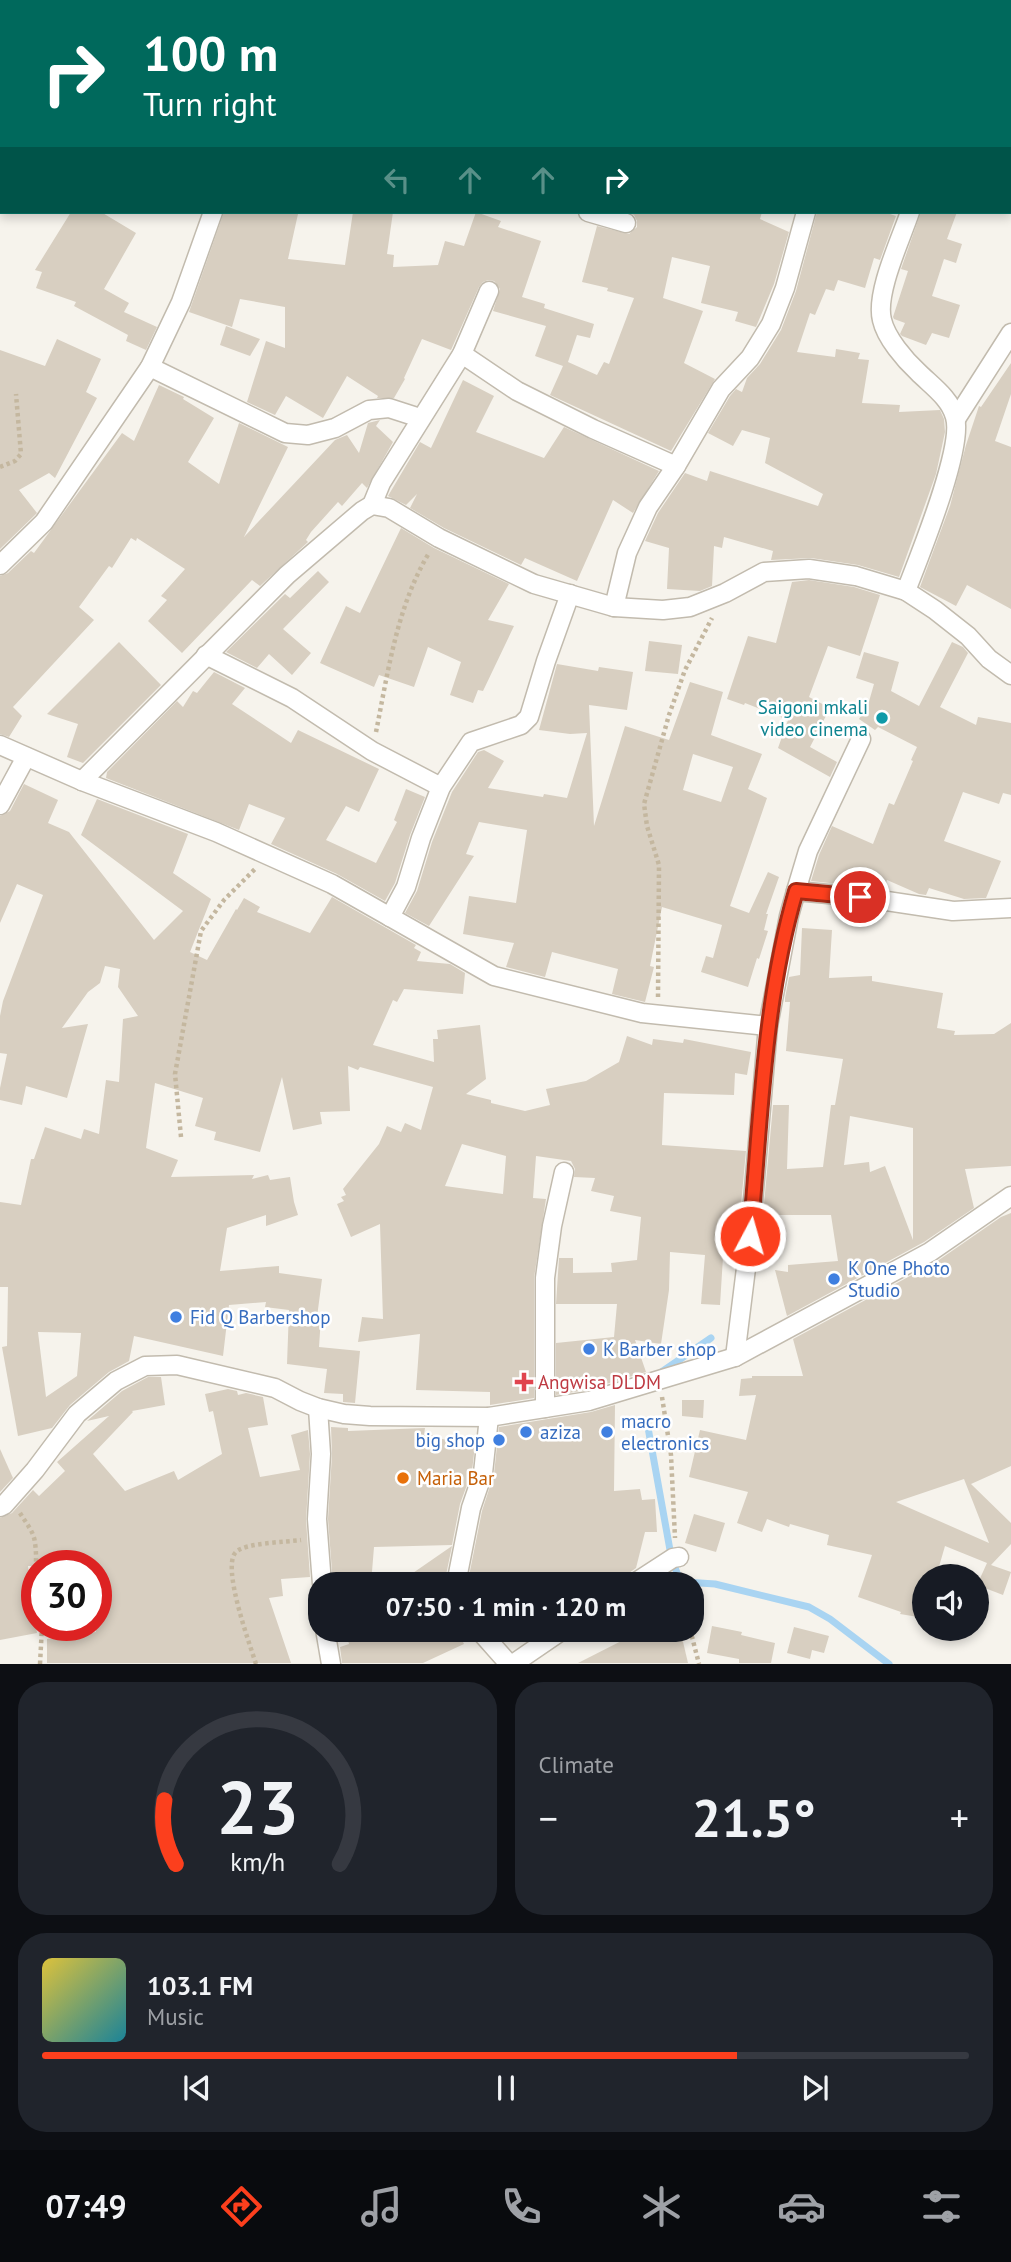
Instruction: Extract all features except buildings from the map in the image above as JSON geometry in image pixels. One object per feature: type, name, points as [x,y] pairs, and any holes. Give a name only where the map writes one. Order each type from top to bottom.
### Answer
[{"type":"street","points":[[0,565],[44,522],[150,367],[181,302],[212,214]]},
{"type":"street","points":[[595,214],[626,223]]},
{"type":"street","points":[[614,607],[627,553],[648,507],[676,466],[721,389],[750,358],[771,324],[785,288],[805,214]]},
{"type":"street","points":[[906,591],[956,445],[956,419],[950,403],[900,354],[882,320],[882,290],[909,214]]},
{"type":"street","points":[[82,781],[287,575],[372,505],[381,483],[462,354],[489,290]]},
{"type":"street","points":[[956,419],[1011,332]]},
{"type":"street","points":[[462,354],[517,391],[676,466]]},
{"type":"street","points":[[150,367],[285,433],[309,435],[335,428],[369,410],[389,408],[420,418]]},
{"type":"street","points":[[372,505],[389,508],[439,538],[534,584],[614,607],[663,610],[690,607],[725,593],[764,572],[809,569],[856,576],[906,591],[968,636],[989,659],[1011,675]]},
{"type":"street","points":[[390,918],[406,887],[441,787],[471,742],[521,725],[529,717],[570,594]]},
{"type":"street","points":[[206,654],[292,698],[372,751],[441,787]]},
{"type":"street","points":[[735,1357],[758,1150],[768,1026],[786,928],[808,851],[860,739]]},
{"type":"street","points":[[0,745],[82,781],[216,832],[332,884],[494,976],[642,1013],[768,1026]]},
{"type":"street","points":[[0,804],[26,757]]},
{"type":"street","points":[[796,891],[860,897],[953,911],[1011,908]]},
{"type":"street","points":[[545,1408],[545,1278],[552,1226],[565,1172]]},
{"type":"street","points":[[5,1503],[35,1470],[77,1415],[116,1381],[145,1366],[177,1365],[275,1388],[318,1408],[370,1416],[489,1416],[589,1401],[735,1357],[930,1252],[1011,1196]]},
{"type":"street","points":[[318,1408],[321,1454],[317,1502],[321,1572]]},
{"type":"street","points":[[458,1572],[471,1508],[483,1473],[489,1416]]},
{"type":"street","points":[[651,1572],[678,1556]]},
{"type":"street","points":[[328,1642],[331,1664]]},
{"type":"street","points":[[490,1642],[511,1664],[544,1642]]},
{"type":"path","points":[[0,467],[15,461],[21,454],[16,394]]},
{"type":"path","points":[[372,751],[404,612],[419,569],[439,538]]},
{"type":"path","points":[[657,1015],[659,865],[644,804],[669,715],[685,670],[725,593]]},
{"type":"path","points":[[181,1137],[175,1074],[201,931],[224,901],[268,855]]},
{"type":"path","points":[[661,1381],[671,1455],[678,1556]]},
{"type":"path","points":[[5,1503],[33,1533],[36,1550]]},
{"type":"path","points":[[256,1664],[239,1612],[231,1562],[234,1552],[243,1548],[319,1537]]},
{"type":"path","points":[[40,1664],[41,1641]]},
{"type":"path","points":[[693,1642],[699,1664]]},
{"type":"waterway","points":[[660,1373],[711,1338]]},
{"type":"waterway","points":[[647,1422],[670,1550]]},
{"type":"waterway","points":[[674,1565],[677,1572]]},
{"type":"waterway","points":[[704,1583],[809,1607],[830,1619],[889,1664]]},
{"type":"place","name":"Saigoni mkali video cinema","points":[[882,718]]},
{"type":"place","name":"K One Photo Studio","points":[[834,1279]]},
{"type":"place","name":"Fid Q Barbershop","points":[[176,1317]]},
{"type":"place","name":"K Barber shop","points":[[589,1349]]},
{"type":"place","name":"Angwisa DLDM","points":[[524,1382]]},
{"type":"place","name":"aziza","points":[[526,1432]]},
{"type":"place","name":"macro electronics","points":[[607,1432]]},
{"type":"place","name":"big shop","points":[[499,1440]]},
{"type":"place","name":"Maria Bar","points":[[403,1478]]},
{"type":"route","points":[[750,1236],[768,1026],[796,891],[860,897]]}]
